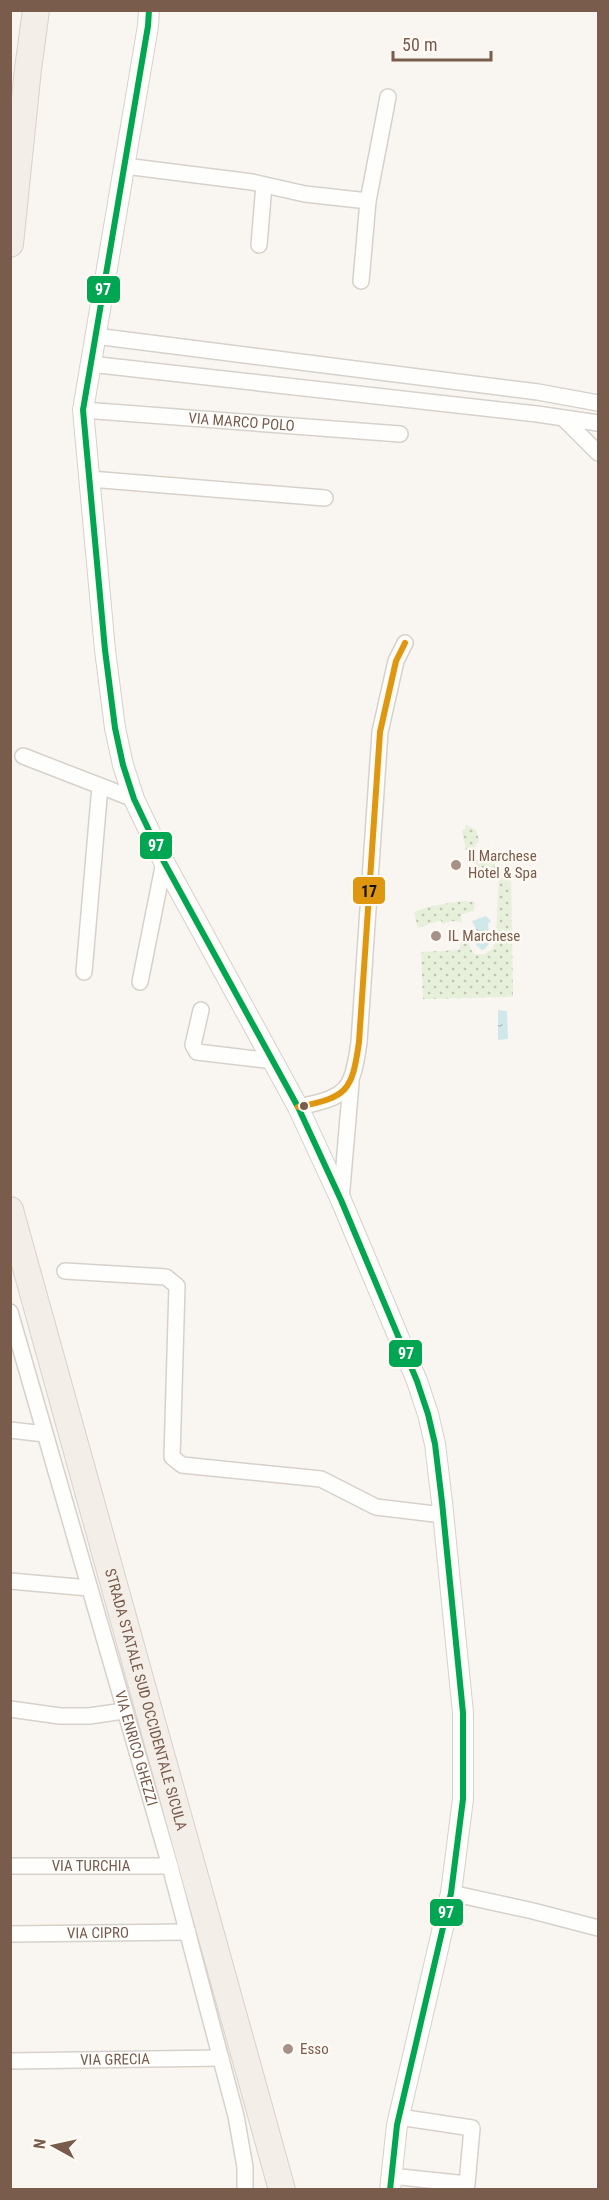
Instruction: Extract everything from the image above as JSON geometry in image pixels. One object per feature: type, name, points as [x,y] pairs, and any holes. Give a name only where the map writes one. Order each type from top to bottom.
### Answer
[{"type":"main road","points":[[10,244],[36,10]]},
{"type":"main road","name":"STRADA STATALE SUD OCCIDENTALE SICULA","points":[[10,1210],[282,2190]]},
{"type":"street","points":[[149,10],[83,410],[106,662],[115,728],[134,799],[164,862],[298,1107],[341,1200],[417,1381],[435,1444],[463,1713],[464,1799],[452,1893],[399,2117],[391,2183],[467,2184],[472,2128],[399,2117]]},
{"type":"street","points":[[361,281],[368,201],[388,97]]},
{"type":"street","points":[[125,166],[264,185],[305,194],[368,201]]},
{"type":"street","points":[[259,245],[264,185]]},
{"type":"street","points":[[95,336],[538,392],[598,403]]},
{"type":"street","points":[[90,364],[537,414],[598,423]]},
{"type":"street","name":"VIA MARCO POLO","points":[[83,410],[400,434]]},
{"type":"street","points":[[563,418],[598,453]]},
{"type":"street","points":[[90,479],[325,498]]},
{"type":"street","points":[[341,1200],[351,1083],[359,1042],[380,732],[396,661],[405,643]]},
{"type":"street","points":[[23,756],[134,799]]},
{"type":"street","points":[[84,972],[100,786]]},
{"type":"street","points":[[140,982],[164,862]]},
{"type":"street","points":[[201,1010],[193,1046],[197,1052],[273,1061]]},
{"type":"street","points":[[298,1107],[337,1096],[351,1083]]},
{"type":"street","points":[[65,1271],[166,1277],[177,1286],[172,1457],[182,1466],[321,1479],[376,1507],[443,1515]]},
{"type":"street","name":"VIA ENRICO GHEZZI","points":[[10,1312],[188,1932],[236,2116],[244,2157],[245,2190]]},
{"type":"street","points":[[10,1430],[45,1434]]},
{"type":"street","points":[[10,1581],[89,1588]]},
{"type":"street","points":[[10,1709],[60,1716],[90,1716],[124,1711]]},
{"type":"street","name":"VIA TURCHIA","points":[[10,1866],[170,1866]]},
{"type":"street","points":[[452,1893],[598,1928]]},
{"type":"street","name":"VIA CIPRO","points":[[10,1934],[188,1932]]},
{"type":"street","name":"VIA GRECIA","points":[[10,2061],[221,2058]]},
{"type":"green space","points":[[466,825],[476,830],[479,840],[473,850],[466,851],[462,830]]},
{"type":"green space","points":[[489,846],[490,855],[498,870],[496,872],[476,866],[476,861]]},
{"type":"green space","points":[[511,874],[513,997],[423,999],[421,952],[459,950],[462,940],[469,938],[470,948],[474,954],[485,954],[493,948],[496,937],[499,876]]},
{"type":"green space","points":[[463,901],[475,902],[474,911],[462,914],[463,922],[452,921],[442,924],[441,920],[418,928],[414,912],[431,906]]},
{"type":"water","points":[[486,916],[491,921],[488,924],[490,942],[482,950],[476,945],[478,933],[472,921]]},
{"type":"water","points":[[498,1010],[507,1011],[508,1039],[498,1040]]},
{"type":"transit line","name":"97","points":[[149,10],[83,410],[105,650],[115,728],[123,765],[134,799],[164,862],[298,1107],[341,1200],[417,1381],[435,1444],[442,1502],[463,1713],[463,1799],[451,1893],[397,2125],[390,2190]]},
{"type":"transit line","name":"17","points":[[298,1107],[328,1100],[337,1095],[345,1089],[354,1071],[359,1042],[380,732],[396,661],[405,643]]},
{"type":"place","name":"Il Marchese Hotel & Spa","points":[[456,865]]},
{"type":"place","name":"IL Marchese","points":[[436,936]]},
{"type":"place","name":"Esso","points":[[288,2049]]}]
